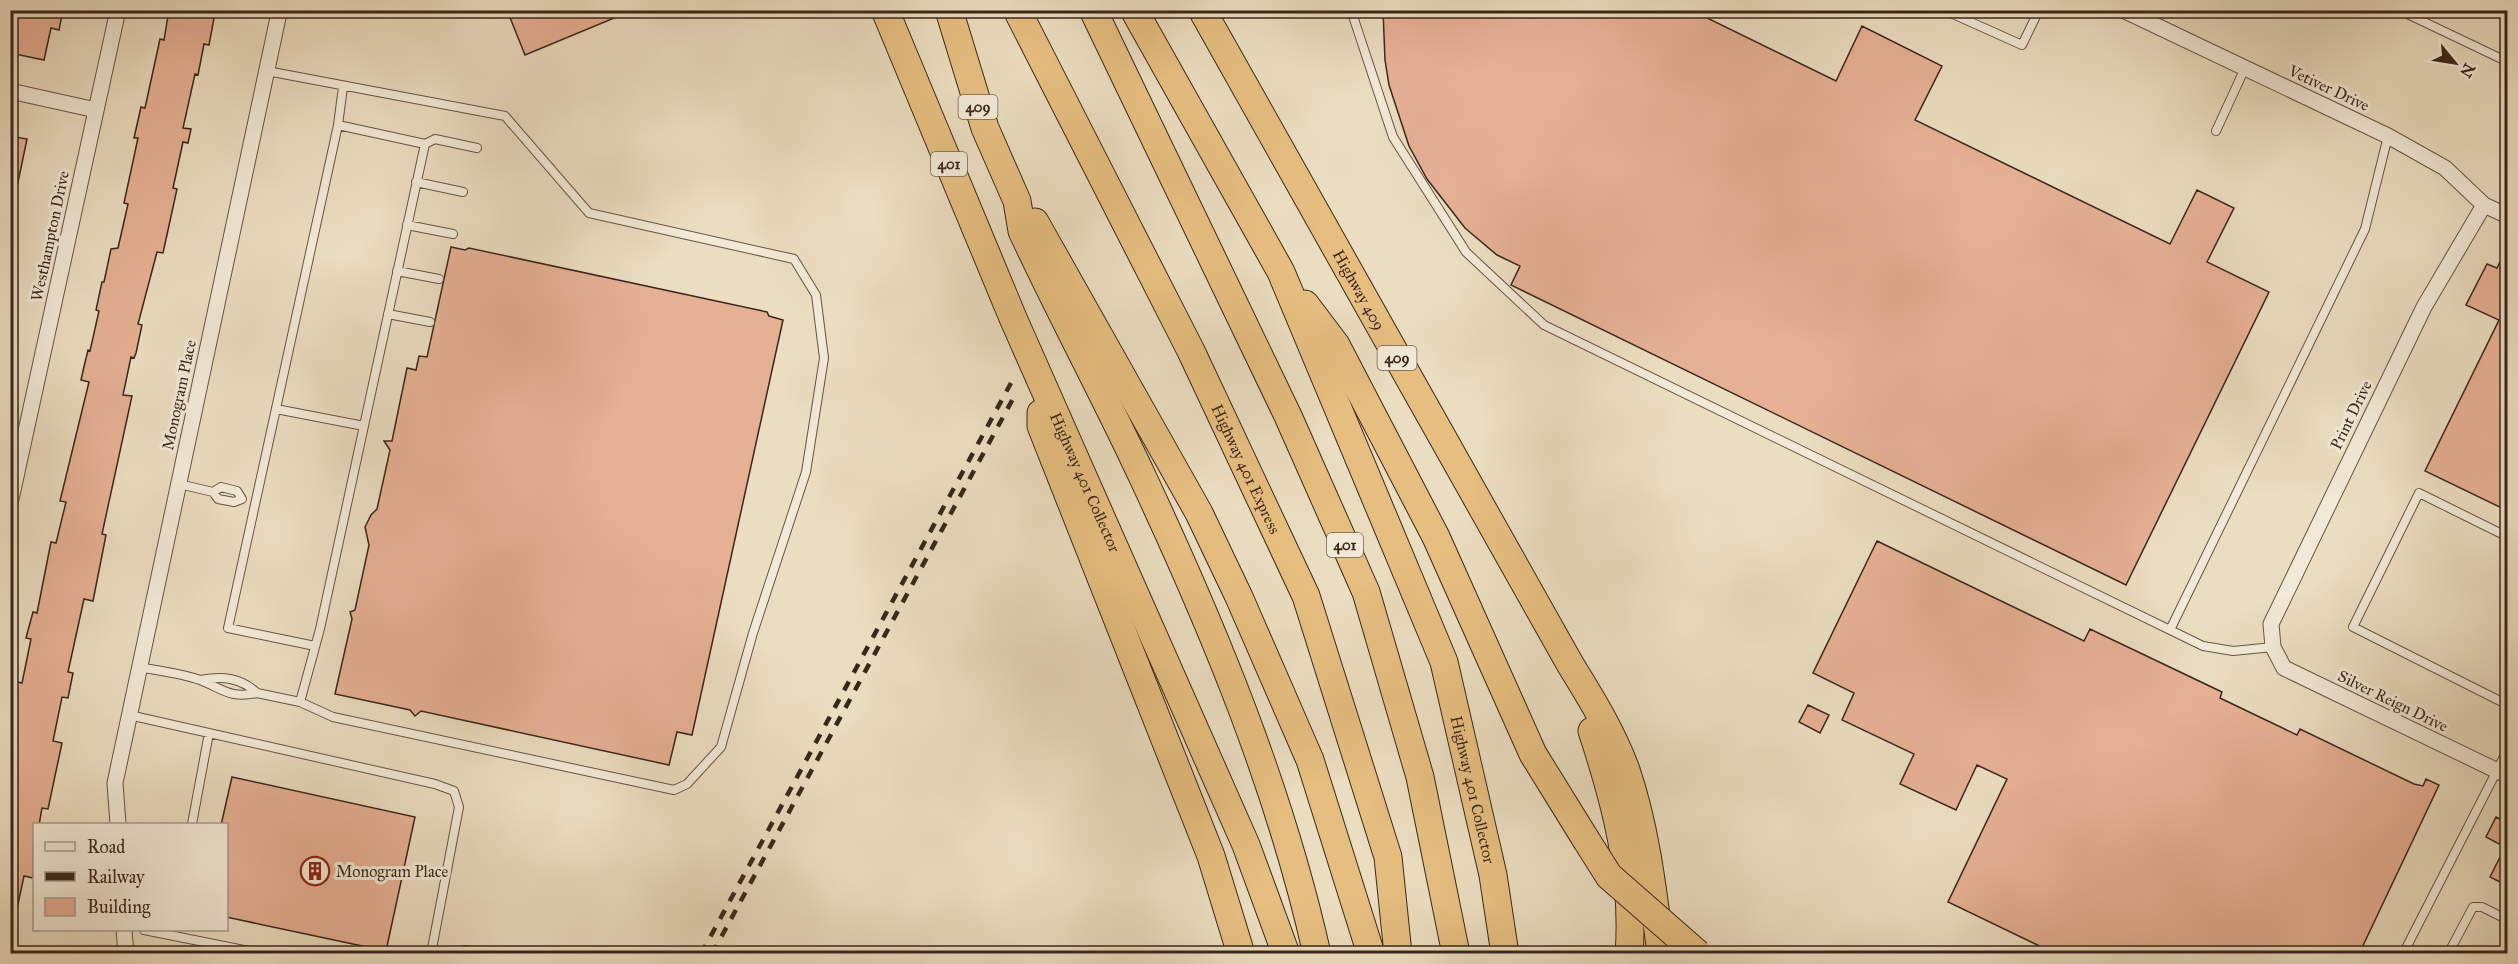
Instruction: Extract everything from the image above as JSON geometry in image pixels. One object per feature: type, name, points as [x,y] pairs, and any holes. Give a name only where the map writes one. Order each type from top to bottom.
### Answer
[{"type":"highway","name":"Highway 401 Collector","points":[[885,10],[1040,378],[1246,844],[1286,954]]},
{"type":"highway","name":"409","points":[[949,10],[985,128],[1017,201]]},
{"type":"highway","name":"Highway 401 Express","points":[[1017,10],[1191,351],[1306,596],[1388,857],[1398,954]]},
{"type":"highway","name":"401","points":[[1093,10],[1288,416],[1366,592],[1420,777],[1456,954]]},
{"type":"highway","name":"Highway 401 Collector","points":[[1134,10],[1281,272],[1444,662],[1493,875],[1505,954]]},
{"type":"highway","name":"Highway 409","points":[[1202,10],[1570,664]]},
{"type":"highway","points":[[1017,201],[1022,231],[1144,479],[1230,673],[1302,887],[1317,954]]},
{"type":"highway","points":[[1017,201],[1035,222],[1199,513],[1239,597],[1310,760],[1371,954]]},
{"type":"highway","points":[[1281,272],[1336,345],[1436,537],[1533,754],[1609,876],[1698,954]]},
{"type":"highway","points":[[1040,378],[1041,426],[1211,856],[1241,954]]},
{"type":"highway","points":[[1570,664],[1618,816],[1628,885],[1629,954]]},
{"type":"highway","points":[[1570,664],[1602,716],[1625,769],[1646,844],[1661,954]]},
{"type":"street","name":"Westhampton Drive","points":[[10,504],[118,10]]},
{"type":"street","name":"Monogram Place","points":[[118,823],[115,783],[282,10]]},
{"type":"street","name":"Vetiver Drive","points":[[2123,10],[2388,136],[2445,168],[2484,205],[2508,216]]},
{"type":"street","points":[[10,91],[96,110]]},
{"type":"street","name":"Print Drive","points":[[2273,647],[2271,624],[2295,570],[2424,307],[2484,205]]},
{"type":"street","name":"Silver Reign Drive","points":[[2273,647],[2284,668],[2502,773]]},
{"type":"street","points":[[124,931],[126,954]]},
{"type":"lane","points":[[1351,10],[1350,15],[1393,137],[1467,252],[1544,325],[2202,646],[2233,651],[2273,647]]},
{"type":"lane","points":[[1944,10],[2022,45],[2039,10]]},
{"type":"lane","points":[[2399,10],[2508,62]]},
{"type":"lane","points":[[2216,131],[2245,68]]},
{"type":"lane","points":[[200,680],[218,691],[243,696],[257,693],[300,702],[333,717],[378,727],[674,790],[687,784],[721,747],[753,633],[806,472],[824,358],[816,295],[794,259],[588,213],[505,116],[267,71]]},
{"type":"lane","points":[[315,646],[228,628],[338,125],[343,87]]},
{"type":"lane","points":[[338,125],[425,144],[435,139],[477,148]]},
{"type":"lane","points":[[2170,630],[2365,229],[2388,136]]},
{"type":"lane","points":[[300,702],[315,646],[425,144]]},
{"type":"lane","points":[[416,182],[463,192]]},
{"type":"lane","points":[[407,225],[453,234]]},
{"type":"lane","points":[[397,271],[440,279]]},
{"type":"lane","points":[[388,314],[430,322]]},
{"type":"lane","points":[[276,409],[364,426]]},
{"type":"lane","points":[[179,484],[213,492],[218,499],[234,502],[242,499],[256,501]]},
{"type":"lane","points":[[2508,537],[2419,493],[2353,627],[2508,705]]},
{"type":"lane","points":[[139,667],[200,680],[226,678],[247,683],[257,693]]},
{"type":"lane","points":[[129,715],[454,790],[459,807],[431,954]]},
{"type":"lane","points":[[192,823],[209,733]]},
{"type":"lane","points":[[2403,954],[2502,773],[2508,749]]},
{"type":"lane","points":[[2448,954],[2473,907],[2482,907],[2508,920]]},
{"type":"lane","points":[[171,932],[264,954]]},
{"type":"lane","points":[[455,954],[465,950],[491,954]]},
{"type":"building","points":[[20,10],[63,10],[59,30],[51,28],[44,60],[10,53],[10,25],[16,26]]},
{"type":"building","points":[[169,10],[196,10],[195,14],[214,18],[209,45],[204,44],[198,75],[195,74],[183,128],[191,129],[188,143],[183,142],[173,188],[177,189],[163,253],[157,252],[138,324],[142,325],[136,353],[134,358],[131,357],[123,395],[132,396],[102,534],[106,535],[93,601],[84,599],[68,672],[73,673],[68,698],[62,697],[53,741],[62,743],[48,809],[42,808],[39,823],[33,823],[33,878],[24,876],[17,909],[10,908],[10,737],[17,709],[12,708],[17,682],[22,683],[31,639],[26,638],[33,612],[37,613],[51,542],[56,543],[66,502],[60,501],[89,382],[81,380],[99,311],[96,310],[102,282],[104,282],[111,249],[118,248],[128,204],[124,203],[138,138],[134,138],[141,107],[145,108],[160,39],[164,40]]},
{"type":"building","points":[[507,10],[631,10],[631,11],[525,55]]},
{"type":"building","points":[[1383,10],[1711,10],[1707,18],[1836,81],[1862,26],[1942,66],[1915,120],[2170,244],[2197,190],[2234,208],[2207,262],[2269,292],[2126,585],[1511,285],[1520,266],[1497,255],[1465,228],[1427,179],[1409,146],[1389,85],[1385,60]]},
{"type":"building","points":[[10,136],[27,139],[17,187],[10,186]]},
{"type":"building","points":[[2508,245],[2508,511],[2425,471],[2499,320],[2466,305],[2487,264],[2497,268]]},
{"type":"building","points":[[451,247],[465,250],[469,248],[767,312],[769,316],[783,320],[692,735],[677,732],[669,765],[421,711],[415,716],[410,710],[335,694],[352,619],[350,612],[355,610],[369,545],[365,527],[377,509],[390,450],[384,441],[392,441],[407,368],[416,370],[419,356],[427,357]]},
{"type":"building","points":[[1877,541],[2084,641],[2090,629],[2222,692],[2220,698],[2297,735],[2300,729],[2414,784],[2423,786],[2426,779],[2439,785],[2359,954],[2056,954],[1948,902],[2007,779],[1977,765],[1956,810],[1900,784],[1914,754],[1842,720],[1854,693],[1813,673]]},
{"type":"building","points":[[1808,705],[1829,715],[1820,733],[1799,722]]},
{"type":"building","name":"Monogram Place","points":[[232,777],[415,817],[386,951],[228,917],[228,823],[221,823]]},
{"type":"building","points":[[2496,817],[2508,823],[2508,886],[2490,877],[2505,847],[2486,837]]},
{"type":"railway","points":[[701,954],[1011,383]]},
{"type":"railway","points":[[712,954],[1015,395]]},
{"type":"place","name":"Monogram Place","points":[[315,871]]}]
